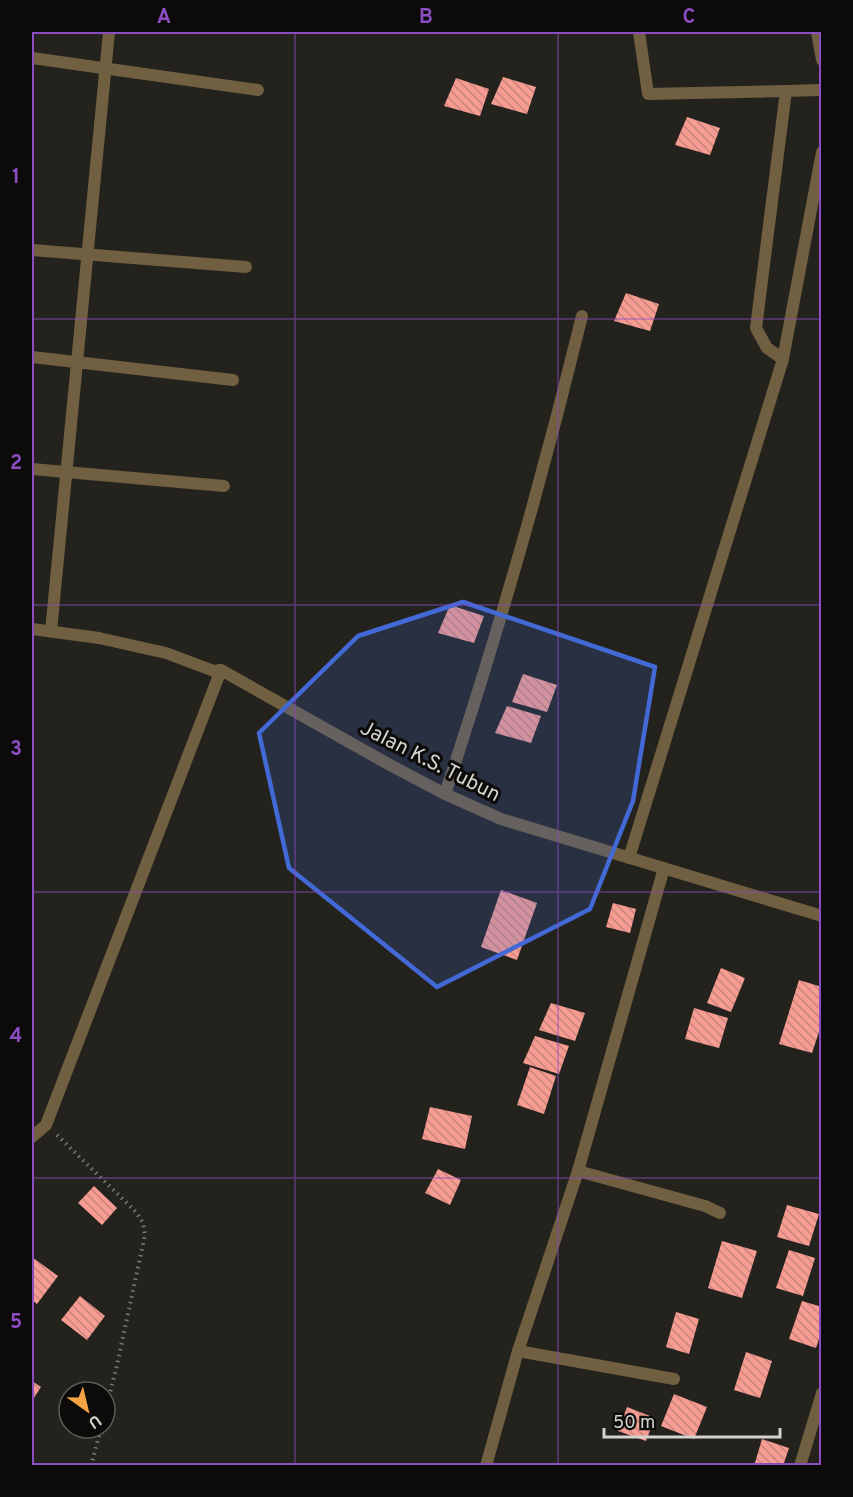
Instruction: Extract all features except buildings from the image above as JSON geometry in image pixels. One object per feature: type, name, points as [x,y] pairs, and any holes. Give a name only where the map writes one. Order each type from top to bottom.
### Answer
[{"type":"street","points":[[51,631],[109,32]]},
{"type":"street","points":[[639,32],[648,94],[822,90]]},
{"type":"street","points":[[817,32],[822,60]]},
{"type":"street","points":[[32,58],[258,90]]},
{"type":"street","points":[[783,359],[767,348],[756,328],[786,91]]},
{"type":"street","points":[[629,858],[783,359],[822,152]]},
{"type":"street","points":[[32,250],[246,267]]},
{"type":"street","points":[[445,794],[477,697],[534,502],[582,316]]},
{"type":"street","points":[[32,357],[233,380]]},
{"type":"street","points":[[32,469],[224,486]]},
{"type":"street","name":"Jalan K.S. Tubun","points":[[32,629],[99,638],[166,653],[214,671],[221,670],[445,794],[501,819],[822,916]]},
{"type":"street","points":[[32,1137],[46,1125],[221,670]]},
{"type":"street","points":[[486,1466],[518,1351],[578,1171],[664,868]]},
{"type":"street","points":[[578,1171],[705,1206],[720,1213]]},
{"type":"street","points":[[518,1351],[674,1380]]},
{"type":"street","points":[[800,1466],[822,1393]]},
{"type":"path","points":[[46,1125],[136,1212],[143,1223],[145,1235],[138,1272],[113,1380]]},
{"type":"path","points":[[91,1466],[98,1440]]},
{"type":"highlighted area","points":[[463,602],[655,667],[633,801],[590,909],[437,987],[289,868],[259,733],[358,636]]}]
